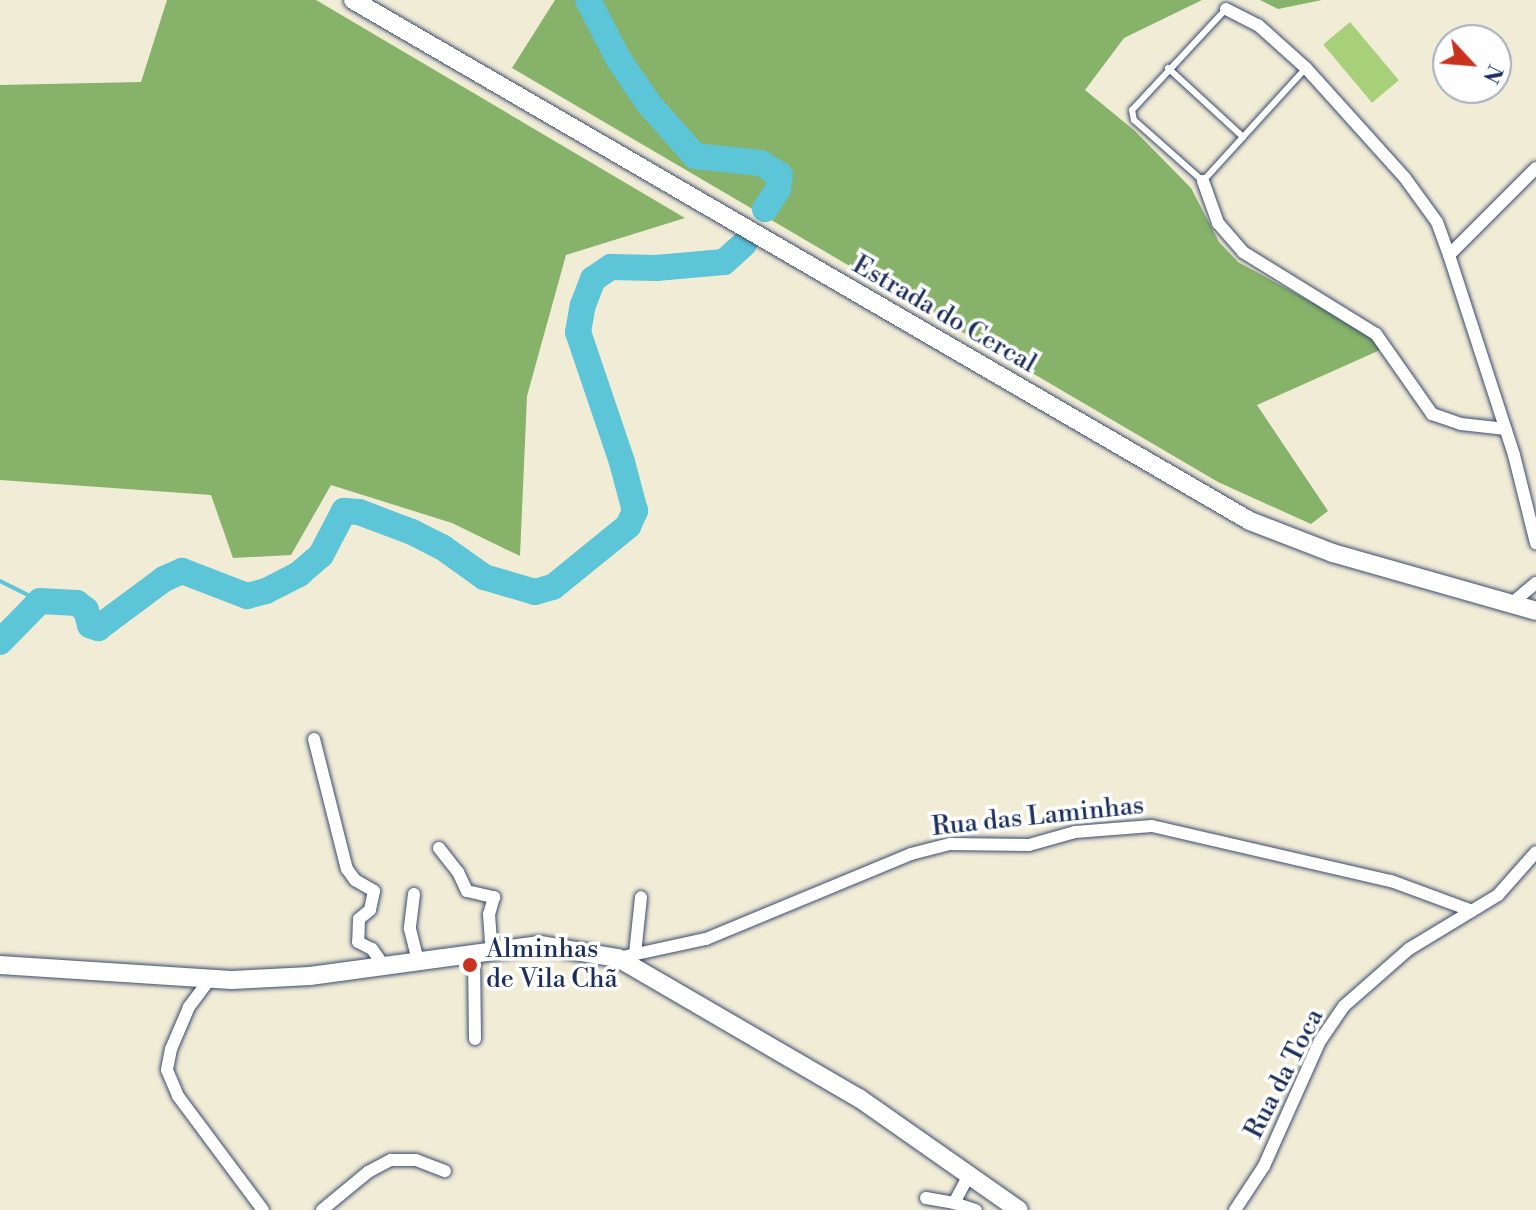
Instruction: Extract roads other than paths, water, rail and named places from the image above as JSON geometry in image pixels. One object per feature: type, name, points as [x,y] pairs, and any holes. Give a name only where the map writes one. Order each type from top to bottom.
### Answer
[{"type":"street","name":"Estrada do Cercal","points":[[353,0],[1250,521],[1333,553],[1536,611]]},
{"type":"street","points":[[1226,9],[1258,25],[1306,68],[1405,178],[1437,222],[1506,429],[1536,543]]},
{"type":"street","points":[[1449,255],[1536,168]]},
{"type":"street","points":[[1203,181],[1218,223],[1243,252],[1376,334],[1432,414],[1461,424],[1506,429]]},
{"type":"street","points":[[1512,603],[1536,583]]},
{"type":"street","points":[[314,739],[347,869],[355,880],[374,891],[370,910],[359,919],[358,942],[372,949],[383,965]]},
{"type":"street","name":"Rua das Laminhas","points":[[626,956],[706,939],[911,854],[950,844],[1029,845],[1075,832],[1152,826],[1391,881],[1470,910]]},
{"type":"street","points":[[439,848],[458,872],[467,891],[494,897],[483,955],[475,1039]]},
{"type":"street","name":"Rua da Toca","points":[[1235,1210],[1264,1166],[1320,1041],[1344,1006],[1409,949],[1498,895],[1536,852]]},
{"type":"street","points":[[414,894],[410,929],[418,961]]},
{"type":"street","points":[[626,956],[641,897]]},
{"type":"street","points":[[0,965],[210,979],[310,976],[540,945],[626,956],[859,1098],[1019,1210]]},
{"type":"street","points":[[210,979],[189,1007],[171,1049],[167,1070],[178,1096],[263,1210]]},
{"type":"street","points":[[322,1210],[368,1172],[391,1160],[416,1160],[445,1171]]},
{"type":"street","points":[[954,1203],[970,1173]]},
{"type":"street","points":[[926,1198],[976,1210]]},
{"type":"lane","points":[[1226,9],[1132,110],[1134,120],[1203,181],[1306,68]]},
{"type":"lane","points":[[1168,68],[1243,137]]},
{"type":"waterway","points":[[588,0],[619,60],[649,104],[695,156],[761,163],[780,175],[778,189],[765,209]]},
{"type":"waterway","points":[[0,642],[40,601],[77,603],[86,610],[90,625],[98,628],[164,579],[182,571],[247,596],[266,591],[299,574],[321,555],[344,511],[359,512],[412,532],[442,547],[484,577],[535,592],[553,587],[628,526],[635,511],[622,462],[578,332],[583,305],[593,279],[611,267],[656,268],[724,262],[744,244]]},
{"type":"waterway","points":[[0,581],[40,601]]},
{"type":"place","name":"Alminhas de Vila Chã","points":[[470,965]]}]
